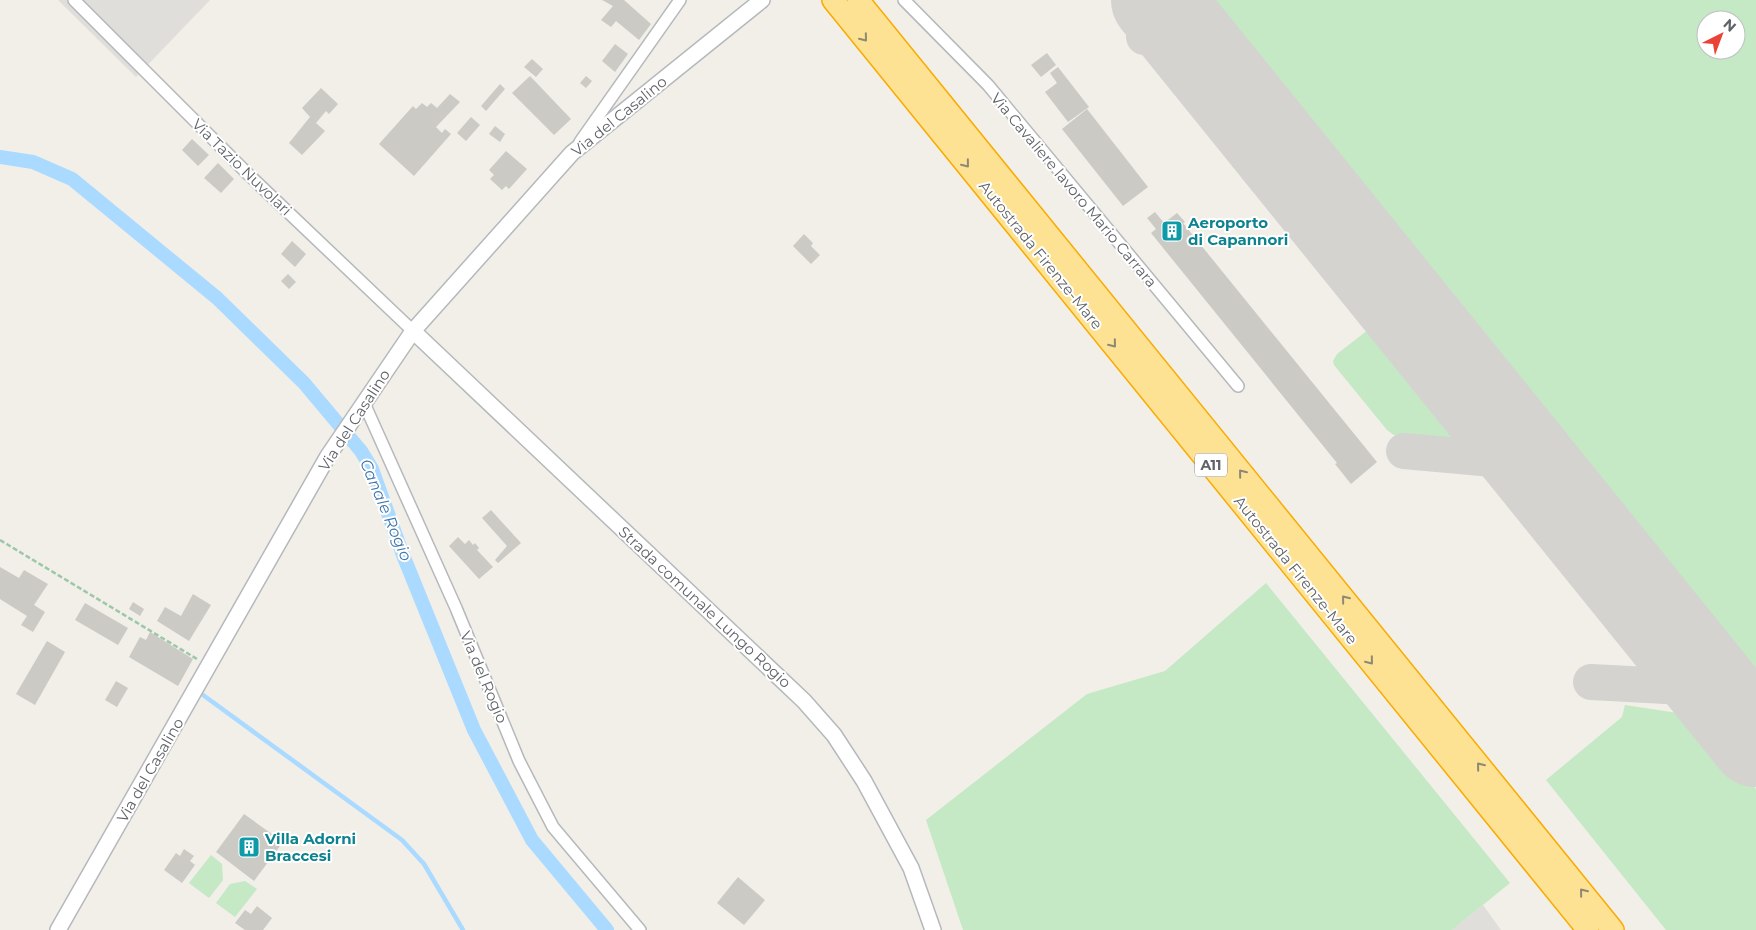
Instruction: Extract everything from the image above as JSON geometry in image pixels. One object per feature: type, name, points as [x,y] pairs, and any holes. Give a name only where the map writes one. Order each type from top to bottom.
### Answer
[{"type":"highway","name":"Autostrada Firenze-Mare","points":[[833,0],[1588,930]]},
{"type":"highway","name":"Autostrada Firenze-Mare","points":[[858,0],[1613,930]]},
{"type":"street","name":"Via Tazio Nuvolari","points":[[74,0],[249,175],[413,330]]},
{"type":"street","points":[[572,153],[680,0]]},
{"type":"street","name":"Via del Casalino","points":[[58,930],[339,440],[413,330],[572,153],[762,0]]},
{"type":"street","name":"Via Cavaliere lavoro Mario Carrara","points":[[904,0],[988,85],[1238,386]]},
{"type":"street","name":"Strada comunale Lungo Rogio","points":[[413,330],[804,701],[834,735],[864,781],[911,868],[933,930]]},
{"type":"street","name":"Via del Rogio","points":[[364,403],[456,608],[519,761],[553,827],[640,930]]},
{"type":"path","points":[[0,540],[209,666]]},
{"type":"shaded area","points":[[58,0],[210,0],[136,77]]},
{"type":"shaded area","points":[[1483,905],[1501,930],[1452,930]]},
{"type":"green space","points":[[1188,0],[1756,0],[1756,700]]},
{"type":"green space","points":[[1386,316],[1482,433],[1485,441],[1484,445],[1471,446],[1394,435],[1387,430],[1334,365],[1333,361],[1337,354]]},
{"type":"green space","points":[[1266,583],[1510,883],[1452,930],[963,930],[926,820],[1087,694],[1165,671]]},
{"type":"green space","points":[[1625,705],[1697,716],[1756,789],[1756,930],[1666,930],[1546,780],[1622,717]]},
{"type":"green space","points":[[211,855],[222,864],[223,880],[209,898],[189,883]]},
{"type":"green space","points":[[245,881],[257,889],[235,917],[216,903],[230,884]]},
{"type":"building","points":[[602,0],[624,0],[651,24],[639,40],[616,21],[611,27],[601,20],[613,6]]},
{"type":"building","points":[[615,44],[628,54],[615,72],[602,61]]},
{"type":"building","points":[[1047,53],[1056,65],[1041,77],[1031,65]]},
{"type":"building","points":[[532,59],[543,69],[536,77],[524,67]]},
{"type":"building","points":[[1058,67],[1089,107],[1068,122],[1045,92],[1057,83],[1050,73]]},
{"type":"building","points":[[530,76],[571,119],[554,135],[512,93]]},
{"type":"building","points":[[586,76],[592,81],[586,88],[580,83]]},
{"type":"building","points":[[500,84],[505,89],[486,111],[481,106]]},
{"type":"building","points":[[321,88],[338,104],[329,114],[326,111],[316,123],[325,131],[302,155],[289,143],[310,117],[302,108]]},
{"type":"building","points":[[450,94],[460,102],[436,127],[442,133],[445,129],[451,134],[414,176],[379,144],[413,106],[416,109],[422,103],[427,107],[431,103],[437,108]]},
{"type":"building","points":[[1087,109],[1148,187],[1123,206],[1062,129]]},
{"type":"building","points":[[471,117],[480,125],[466,141],[457,133]]},
{"type":"building","points":[[495,126],[505,134],[500,142],[489,134]]},
{"type":"building","points":[[192,139],[209,155],[198,166],[182,150]]},
{"type":"building","points":[[506,151],[527,169],[509,189],[506,186],[502,190],[490,179],[494,175],[489,170]]},
{"type":"building","points":[[218,163],[234,179],[221,193],[204,178]]},
{"type":"building","points":[[1155,212],[1164,223],[1177,213],[1185,222],[1183,223],[1377,462],[1351,484],[1335,464],[1337,463],[1151,233],[1156,229],[1147,218]]},
{"type":"building","points":[[804,234],[813,243],[811,246],[820,255],[811,264],[793,246]]},
{"type":"building","points":[[292,241],[306,254],[295,267],[281,254]]},
{"type":"building","points":[[288,274],[296,282],[289,289],[281,281]]},
{"type":"building","points":[[491,510],[521,543],[498,563],[495,560],[507,546],[482,518]]},
{"type":"building","points":[[458,537],[465,544],[469,540],[473,545],[475,543],[479,548],[477,550],[493,567],[479,579],[449,546]]},
{"type":"building","points":[[0,567],[19,578],[24,570],[48,584],[34,605],[45,612],[33,632],[21,625],[27,616],[0,599]]},
{"type":"building","points":[[193,594],[211,605],[189,641],[157,621],[165,607],[181,616]]},
{"type":"building","points":[[133,602],[144,609],[140,616],[129,609]]},
{"type":"building","points":[[85,603],[128,628],[118,645],[75,620]]},
{"type":"building","points":[[150,632],[193,659],[178,686],[129,657],[140,637],[146,640]]},
{"type":"building","points":[[47,641],[65,652],[35,705],[16,694]]},
{"type":"building","points":[[116,681],[128,688],[117,707],[105,700]]},
{"type":"building","name":"Villa Adorni Braccesi","points":[[244,814],[283,842],[254,881],[216,852]]},
{"type":"building","points":[[184,849],[194,856],[190,861],[195,865],[182,883],[164,870],[176,853],[180,856]]},
{"type":"building","points":[[738,877],[765,900],[744,925],[717,903]]},
{"type":"building","points":[[257,906],[272,918],[263,930],[245,930],[235,923],[245,910],[251,914]]},
{"type":"waterway","name":"Canale Rogio","points":[[0,157],[33,162],[72,179],[217,298],[304,383],[361,451],[372,469],[403,555],[474,730],[532,840],[607,930]]},
{"type":"waterway","points":[[203,695],[402,840],[424,864],[463,930]]},
{"type":"taxiway","points":[[1144,37],[1171,17]]},
{"type":"taxiway","points":[[1480,457],[1490,449],[1495,440],[1497,430],[1495,417]]},
{"type":"taxiway","points":[[1404,451],[1515,461],[1540,474]]},
{"type":"taxiway","points":[[1665,686],[1677,680],[1683,674],[1686,665],[1685,652]]},
{"type":"taxiway","points":[[1591,682],[1685,687],[1700,690],[1724,700]]},
{"type":"runway","points":[[1157,0],[1756,741]]},
{"type":"place","name":"Aeroporto di Capannori","points":[[1172,231]]},
{"type":"place","name":"Villa Adorni Braccesi","points":[[249,847]]}]
